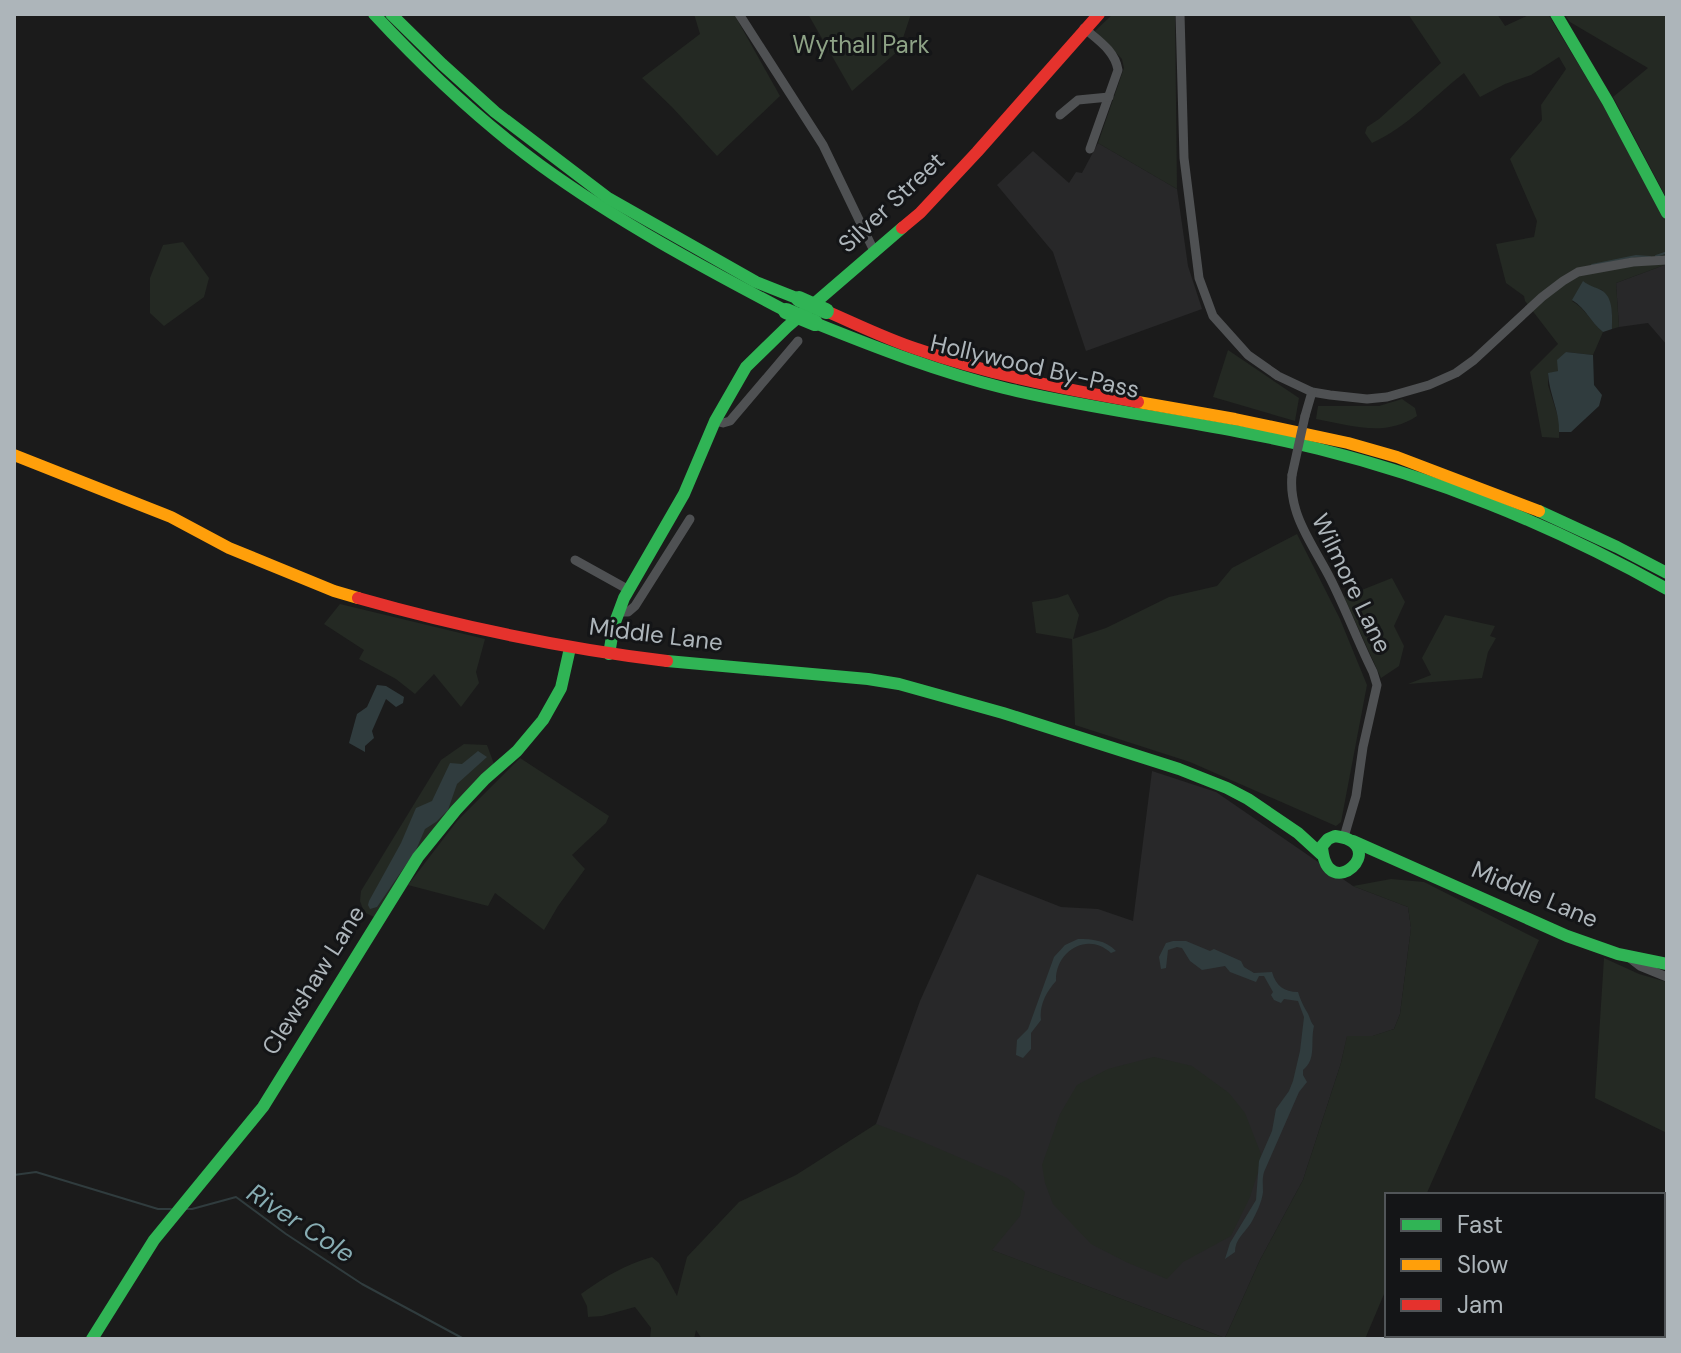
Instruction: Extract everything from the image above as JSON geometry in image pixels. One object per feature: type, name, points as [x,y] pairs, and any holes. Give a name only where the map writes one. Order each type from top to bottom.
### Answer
[{"type":"main road","name":"Hollywood By-Pass","points":[[374,14],[486,122],[543,166],[612,213],[786,311],[821,317],[916,349],[1063,389],[1248,421],[1397,457],[1529,506],[1667,573]]},
{"type":"main road","name":"Hollywood By-Pass","points":[[391,14],[495,112],[608,198],[756,282],[799,299],[821,317],[908,360],[1061,401],[1291,442],[1356,459],[1519,516],[1611,558],[1667,589]]},
{"type":"main road","name":"Silver Street","points":[[609,654],[618,612],[684,494],[715,421],[746,367],[787,327],[920,213],[1099,14]]},
{"type":"main road","points":[[1556,14],[1608,102],[1667,213]]},
{"type":"main road","name":"Middle Lane","points":[[14,455],[171,517],[229,548],[334,591],[433,619],[609,654],[868,679],[912,687],[1003,713],[1179,769],[1248,799],[1298,833],[1388,858],[1528,920],[1630,957],[1667,964]]},
{"type":"main road","name":"Clewshaw Lane","points":[[92,1339],[154,1240],[263,1107],[418,857],[456,810],[517,751],[543,720],[561,688],[570,648]]},
{"type":"main road","points":[[1337,843],[1359,851],[1356,867]]},
{"type":"main road","name":"Middle Lane","points":[[1337,843],[1325,864],[1341,873],[1369,859],[1388,858]]},
{"type":"street","points":[[739,14],[823,145],[875,253]]},
{"type":"street","points":[[1180,14],[1184,158],[1199,278],[1213,316],[1248,355],[1278,376],[1312,392],[1348,398],[1387,397],[1429,385],[1456,373],[1474,360],[1542,297],[1578,272],[1633,262],[1667,260]]},
{"type":"street","points":[[1084,28],[1116,60],[1118,70],[1090,149]]},
{"type":"street","points":[[1060,115],[1078,100],[1109,97]]},
{"type":"street","points":[[715,421],[730,421],[798,341]]},
{"type":"street","name":"Wilmore Lane","points":[[1312,392],[1292,475],[1292,500],[1377,685],[1356,796],[1337,843]]},
{"type":"street","points":[[618,612],[628,612],[635,606],[690,519]]},
{"type":"street","points":[[575,560],[629,590]]},
{"type":"street","points":[[1630,957],[1640,966],[1667,977]]},
{"type":"shaded area","points":[[1098,143],[1177,189],[1188,266],[1202,309],[1086,351],[1053,252],[997,185],[1033,151],[1069,183],[1076,172],[1082,173]]},
{"type":"shaded area","points":[[1667,264],[1667,345],[1648,323],[1619,327],[1616,283]]},
{"type":"shaded area","points":[[1583,281],[1608,297],[1612,329],[1603,332],[1572,300]]},
{"type":"shaded area","points":[[1566,352],[1593,355],[1594,385],[1602,395],[1599,406],[1571,432],[1559,432],[1548,373],[1558,371],[1557,360]]},
{"type":"shaded area","points":[[377,685],[386,686],[404,697],[403,703],[396,707],[386,699],[372,731],[374,738],[365,746],[365,752],[349,743],[357,714],[367,707]]},
{"type":"shaded area","points":[[478,751],[487,757],[457,784],[448,810],[425,829],[416,850],[377,907],[370,909],[369,901],[416,808],[432,801],[450,763],[462,764]]},
{"type":"shaded area","points":[[1152,771],[1216,792],[1353,886],[1408,907],[1411,928],[1400,1014],[1394,1029],[1373,1036],[1347,1037],[1303,1180],[1260,1260],[1225,1338],[853,1198],[920,1001],[977,874],[1061,907],[1098,909],[1133,921]]},
{"type":"shaded area","points":[[1078,939],[1108,944],[1116,951],[1111,953],[1093,944],[1083,944],[1067,953],[1057,970],[1056,981],[1044,999],[1041,1020],[1031,1033],[1031,1049],[1023,1058],[1016,1055],[1017,1040],[1028,1029],[1054,957],[1065,945]]},
{"type":"shaded area","points":[[1186,941],[1210,951],[1214,949],[1241,961],[1254,973],[1272,972],[1281,987],[1298,992],[1314,1026],[1312,1055],[1303,1070],[1307,1082],[1299,1092],[1264,1172],[1257,1212],[1238,1240],[1235,1252],[1225,1259],[1230,1243],[1256,1200],[1259,1161],[1272,1131],[1276,1109],[1293,1081],[1304,1017],[1298,1001],[1284,999],[1281,1003],[1274,1000],[1264,976],[1259,976],[1256,982],[1230,972],[1225,966],[1202,970],[1190,961],[1182,948],[1168,950],[1166,968],[1161,969],[1159,957],[1166,943]]},
{"type":"green space","points":[[694,14],[734,14],[780,96],[717,156],[642,78],[700,34]]},
{"type":"green space","name":"Wythall Park","points":[[808,14],[911,14],[899,50],[852,91]]},
{"type":"green space","points":[[1113,14],[1175,14],[1177,189],[1098,143],[1124,68],[1122,59],[1095,31]]},
{"type":"green space","points":[[1408,14],[1497,14],[1505,26],[1531,14],[1548,14],[1600,100],[1667,223],[1667,264],[1616,283],[1619,327],[1612,329],[1612,312],[1602,290],[1591,288],[1572,301],[1603,332],[1593,355],[1566,352],[1558,371],[1548,374],[1548,385],[1559,420],[1559,438],[1542,437],[1530,372],[1558,344],[1524,296],[1506,283],[1496,244],[1534,237],[1537,221],[1510,159],[1542,120],[1541,105],[1566,69],[1559,57],[1531,75],[1480,97],[1464,73],[1409,120],[1372,143],[1365,133],[1367,127],[1441,63]]},
{"type":"green space","points":[[1564,14],[1667,14],[1667,199],[1613,97],[1648,68],[1570,22]]},
{"type":"green space","points":[[183,242],[209,278],[204,297],[164,326],[150,313],[150,278],[163,245]]},
{"type":"green space","points":[[1228,350],[1299,398],[1295,421],[1213,397]]},
{"type":"green space","points":[[1402,399],[1415,408],[1417,416],[1392,427],[1367,428],[1316,419],[1318,406],[1379,406]]},
{"type":"green space","points":[[1297,534],[1340,619],[1367,685],[1341,822],[1336,826],[1190,762],[1075,725],[1072,639],[1036,633],[1032,602],[1068,594],[1079,615],[1073,639],[1106,628],[1169,597],[1217,586],[1232,568]]},
{"type":"green space","points":[[1392,578],[1405,602],[1394,626],[1404,646],[1399,666],[1381,678],[1344,597]]},
{"type":"green space","points":[[340,604],[485,639],[476,672],[479,683],[461,707],[434,674],[415,694],[396,679],[359,659],[364,650],[324,624]]},
{"type":"green space","points":[[1445,615],[1495,626],[1490,636],[1496,638],[1488,652],[1482,678],[1408,684],[1431,675],[1422,658]]},
{"type":"green space","points":[[464,744],[487,745],[494,764],[374,917],[364,912],[360,901],[361,891],[441,760]]},
{"type":"green space","points":[[520,758],[609,816],[606,823],[572,855],[585,869],[544,930],[495,893],[488,906],[408,885],[457,821]]},
{"type":"green space","points":[[1391,879],[1424,882],[1539,940],[1427,1193],[1385,1193],[1385,1292],[1365,1339],[702,1339],[696,1330],[694,1339],[650,1339],[651,1328],[635,1307],[588,1317],[581,1294],[615,1272],[652,1257],[659,1263],[677,1296],[687,1257],[739,1202],[796,1175],[876,1124],[1007,1178],[1025,1192],[1020,1216],[992,1250],[1225,1338],[1260,1260],[1303,1180],[1347,1036],[1372,1036],[1394,1029],[1400,1014],[1411,928],[1408,907],[1353,886]]},
{"type":"green space","points":[[1604,958],[1639,974],[1667,982],[1667,1133],[1595,1098]]},
{"type":"green space","points":[[1154,1057],[1192,1066],[1229,1093],[1245,1113],[1261,1154],[1250,1197],[1231,1236],[1183,1262],[1167,1279],[1091,1244],[1053,1204],[1042,1165],[1060,1114],[1077,1085],[1108,1069]]},
{"type":"waterway","points":[[1656,256],[1665,253]]},
{"type":"waterway","points":[[1592,265],[1636,256],[1650,257]]},
{"type":"waterway","name":"River Cole","points":[[14,1175],[36,1172],[158,1209],[171,1209]]},
{"type":"waterway","name":"River Cole","points":[[186,1209],[236,1197],[362,1284],[464,1339]]},
{"type":"traffic: fast","points":[[374,14],[454,94],[496,131],[569,186],[692,260],[786,311]]},
{"type":"traffic: fast","points":[[391,14],[495,112],[608,198],[756,282],[799,299]]},
{"type":"traffic: fast","points":[[1556,14],[1608,102],[1667,213]]},
{"type":"traffic: fast","points":[[609,654],[614,625],[624,598],[684,494],[715,421],[746,367],[787,327],[902,228]]},
{"type":"traffic: fast","points":[[799,299],[826,311]]},
{"type":"traffic: fast","points":[[786,311],[815,323]]},
{"type":"traffic: fast","points":[[815,323],[980,382],[1280,440],[1409,475],[1498,507],[1584,546],[1667,589]]},
{"type":"traffic: fast","points":[[1539,511],[1667,573]]},
{"type":"traffic: fast","points":[[92,1339],[154,1240],[263,1107],[418,857],[456,810],[517,751],[543,720],[561,688],[570,648]]},
{"type":"traffic: fast","points":[[667,661],[868,679],[899,684],[1003,713],[1179,769],[1227,788],[1298,833],[1321,854]]},
{"type":"traffic: fast","points":[[1335,836],[1352,841],[1358,850],[1358,859],[1343,872],[1334,872],[1326,864],[1322,846],[1335,836]]},
{"type":"traffic: fast","points":[[1353,841],[1567,936],[1618,954],[1667,964]]},
{"type":"traffic: slow","points":[[1138,402],[1348,443],[1397,457],[1539,511]]},
{"type":"traffic: slow","points":[[14,455],[171,517],[229,548],[358,598]]},
{"type":"traffic: jam","points":[[902,228],[977,152],[1099,14]]},
{"type":"traffic: jam","points":[[826,311],[894,341],[971,366],[1138,402]]},
{"type":"traffic: jam","points":[[358,598],[511,636],[667,661]]}]
